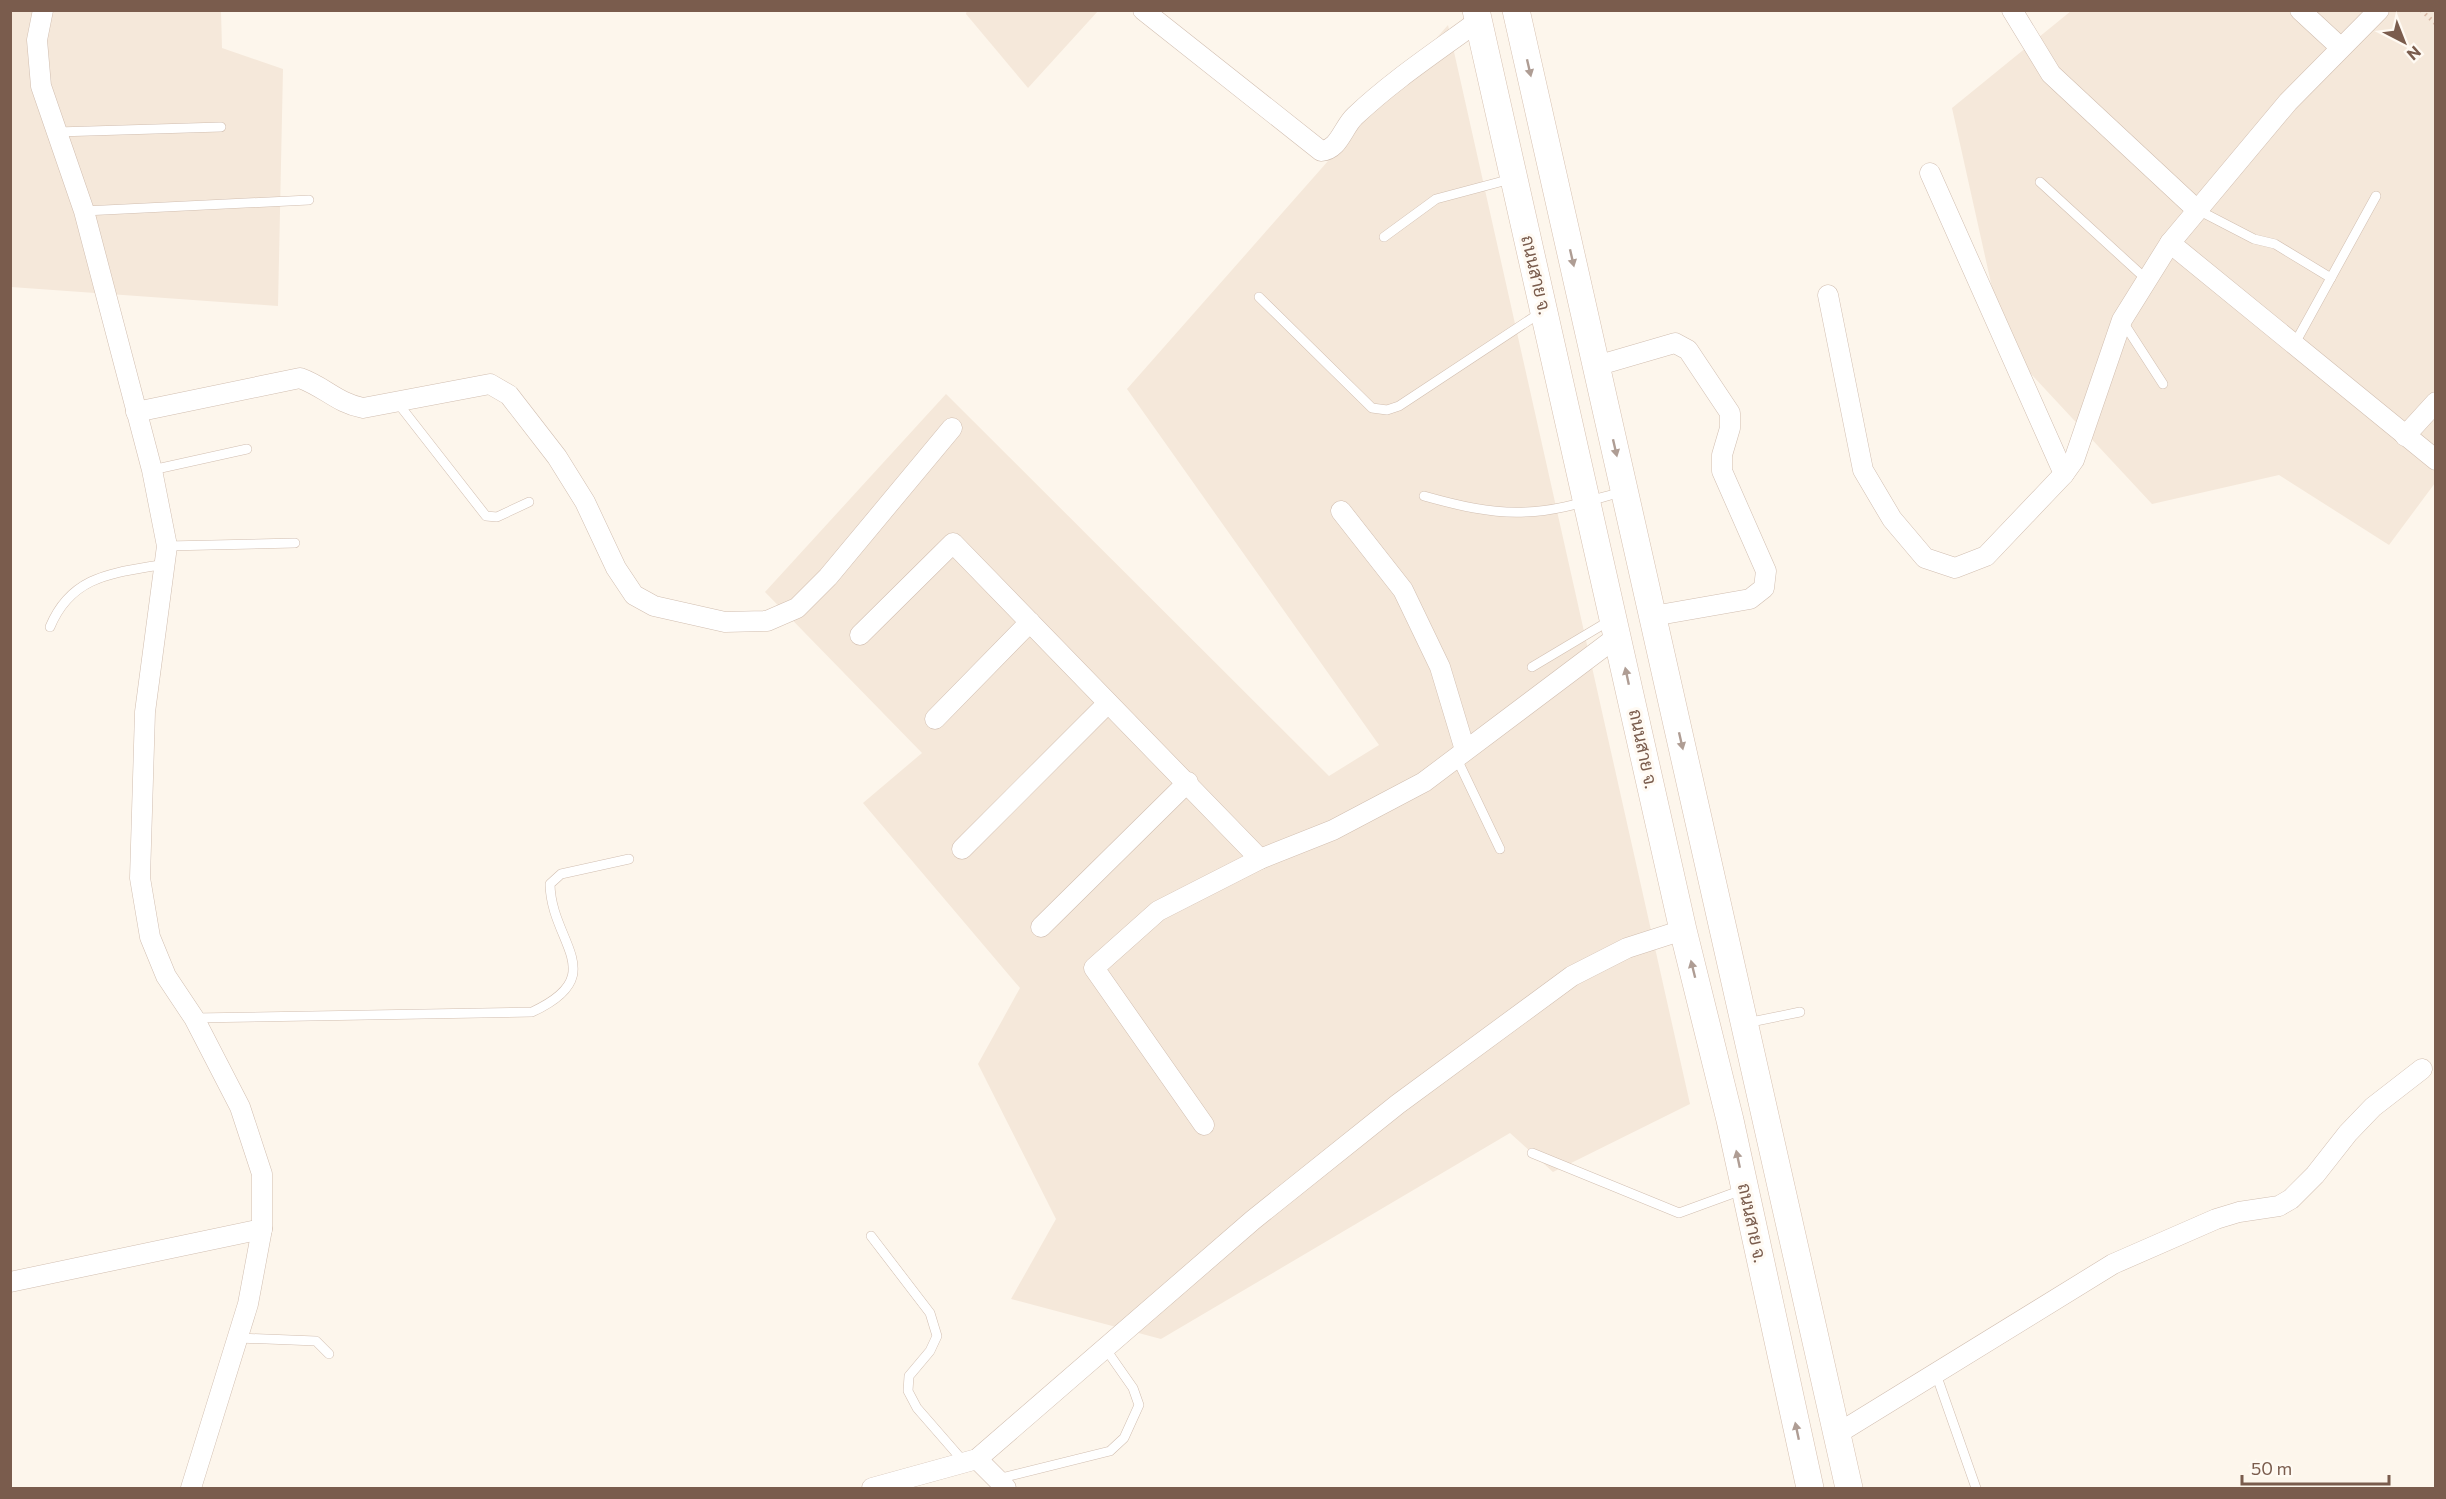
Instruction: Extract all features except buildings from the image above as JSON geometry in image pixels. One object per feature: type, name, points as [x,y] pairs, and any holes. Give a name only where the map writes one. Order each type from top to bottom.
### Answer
[{"type":"main road","name":"ถนนสาย จ.","points":[[1516,10],[1850,1488]]},
{"type":"main road","name":"ถนนสาย จ.","points":[[1477,16],[1810,1488]]},
{"type":"street","points":[[43,10],[37,40],[41,86],[84,211],[152,470],[166,555],[145,712],[140,878],[150,938],[166,976],[194,1018],[240,1107],[262,1174],[262,1229],[248,1304],[191,1488]]},
{"type":"street","points":[[1143,10],[1321,151],[1329,151],[1352,119],[1384,88],[1477,16]]},
{"type":"street","points":[[2012,10],[2051,74],[2197,210]]},
{"type":"street","points":[[2300,10],[2340,48]]},
{"type":"street","points":[[1828,294],[1863,470],[1892,519],[1925,558],[1954,568],[1986,556],[2064,474],[2074,460],[2122,320],[2170,243],[2288,102],[2379,10]]},
{"type":"street","points":[[1930,173],[2064,474]]},
{"type":"street","points":[[2170,243],[2436,460]]},
{"type":"street","points":[[1596,366],[1675,343],[1688,350],[1730,413],[1730,428],[1722,455],[1722,471],[1766,571],[1764,588],[1750,599],[1653,616]]},
{"type":"street","points":[[136,412],[300,378],[319,385],[345,405],[363,408],[490,384],[509,396],[556,457],[585,502],[616,568],[634,595],[654,606],[725,622],[767,621],[797,608],[828,577],[952,428]]},
{"type":"street","points":[[2404,436],[2436,402]]},
{"type":"street","points":[[1341,511],[1402,590],[1440,667],[1461,754]]},
{"type":"street","points":[[860,635],[953,543],[1188,782],[1260,859]]},
{"type":"street","points":[[934,718],[1030,622]]},
{"type":"street","points":[[1204,1125],[1094,968],[1158,911],[1260,859],[1333,830],[1424,782],[1616,627]]},
{"type":"street","points":[[962,849],[1108,703]]},
{"type":"street","points":[[1041,927],[1188,782]]},
{"type":"street","points":[[872,1488],[971,1461],[1253,1220],[1398,1104],[1483,1040],[1572,976],[1602,959],[1683,930]]},
{"type":"street","points":[[1837,1434],[2113,1264],[2216,1219],[2285,1203],[2315,1175],[2348,1133],[2373,1107],[2422,1070]]},
{"type":"street","points":[[10,1282],[262,1229]]},
{"type":"street","points":[[971,1461],[1002,1484]]},
{"type":"lane","points":[[57,132],[221,127]]},
{"type":"lane","points":[[1384,237],[1436,199],[1514,179]]},
{"type":"lane","points":[[2040,182],[2146,279]]},
{"type":"lane","points":[[2294,345],[2376,196]]},
{"type":"lane","points":[[84,211],[309,200]]},
{"type":"lane","points":[[2197,210],[2254,239],[2275,244],[2331,278]]},
{"type":"lane","points":[[1259,297],[1371,408],[1386,410],[1399,406],[1544,310]]},
{"type":"lane","points":[[2122,320],[2163,384]]},
{"type":"lane","points":[[397,402],[486,516],[497,517],[529,502]]},
{"type":"lane","points":[[152,470],[247,449]]},
{"type":"lane","points":[[1424,496],[1462,507],[1526,513],[1587,502],[1625,491]]},
{"type":"lane","points":[[50,627],[58,607],[82,585],[110,574],[166,555],[295,543]]},
{"type":"lane","points":[[1532,667],[1616,627]]},
{"type":"lane","points":[[1461,754],[1500,849]]},
{"type":"lane","points":[[194,1018],[532,1012],[555,1002],[572,983],[574,963],[550,901],[550,884],[561,874],[629,859]]},
{"type":"lane","points":[[1745,1023],[1800,1012]]},
{"type":"lane","points":[[1532,1153],[1679,1213],[1744,1189]]},
{"type":"lane","points":[[871,1236],[930,1313],[937,1335],[930,1350],[909,1376],[908,1391],[917,1408],[971,1461]]},
{"type":"lane","points":[[238,1338],[315,1341],[329,1354]]},
{"type":"lane","points":[[1002,1484],[1110,1452],[1124,1438],[1139,1405],[1132,1388],[1105,1348]]},
{"type":"lane","points":[[1936,1374],[1976,1488]]},
{"type":"path","points":[[2421,10],[2436,24]]},
{"type":"shaded area","points":[[967,10],[1098,11],[1028,88],[966,14]]},
{"type":"shaded area","points":[[10,11],[221,11],[222,48],[283,69],[278,306],[11,287]]},
{"type":"shaded area","points":[[2071,11],[2435,11],[2435,483],[2389,545],[2279,475],[2152,504],[2005,346],[1952,108]]},
{"type":"shaded area","points":[[1448,25],[1690,1104],[1553,1172],[1510,1133],[1161,1339],[1011,1299],[1056,1219],[978,1064],[1020,988],[863,803],[922,753],[765,592],[946,394],[1329,776],[1379,745],[1127,389]]}]
